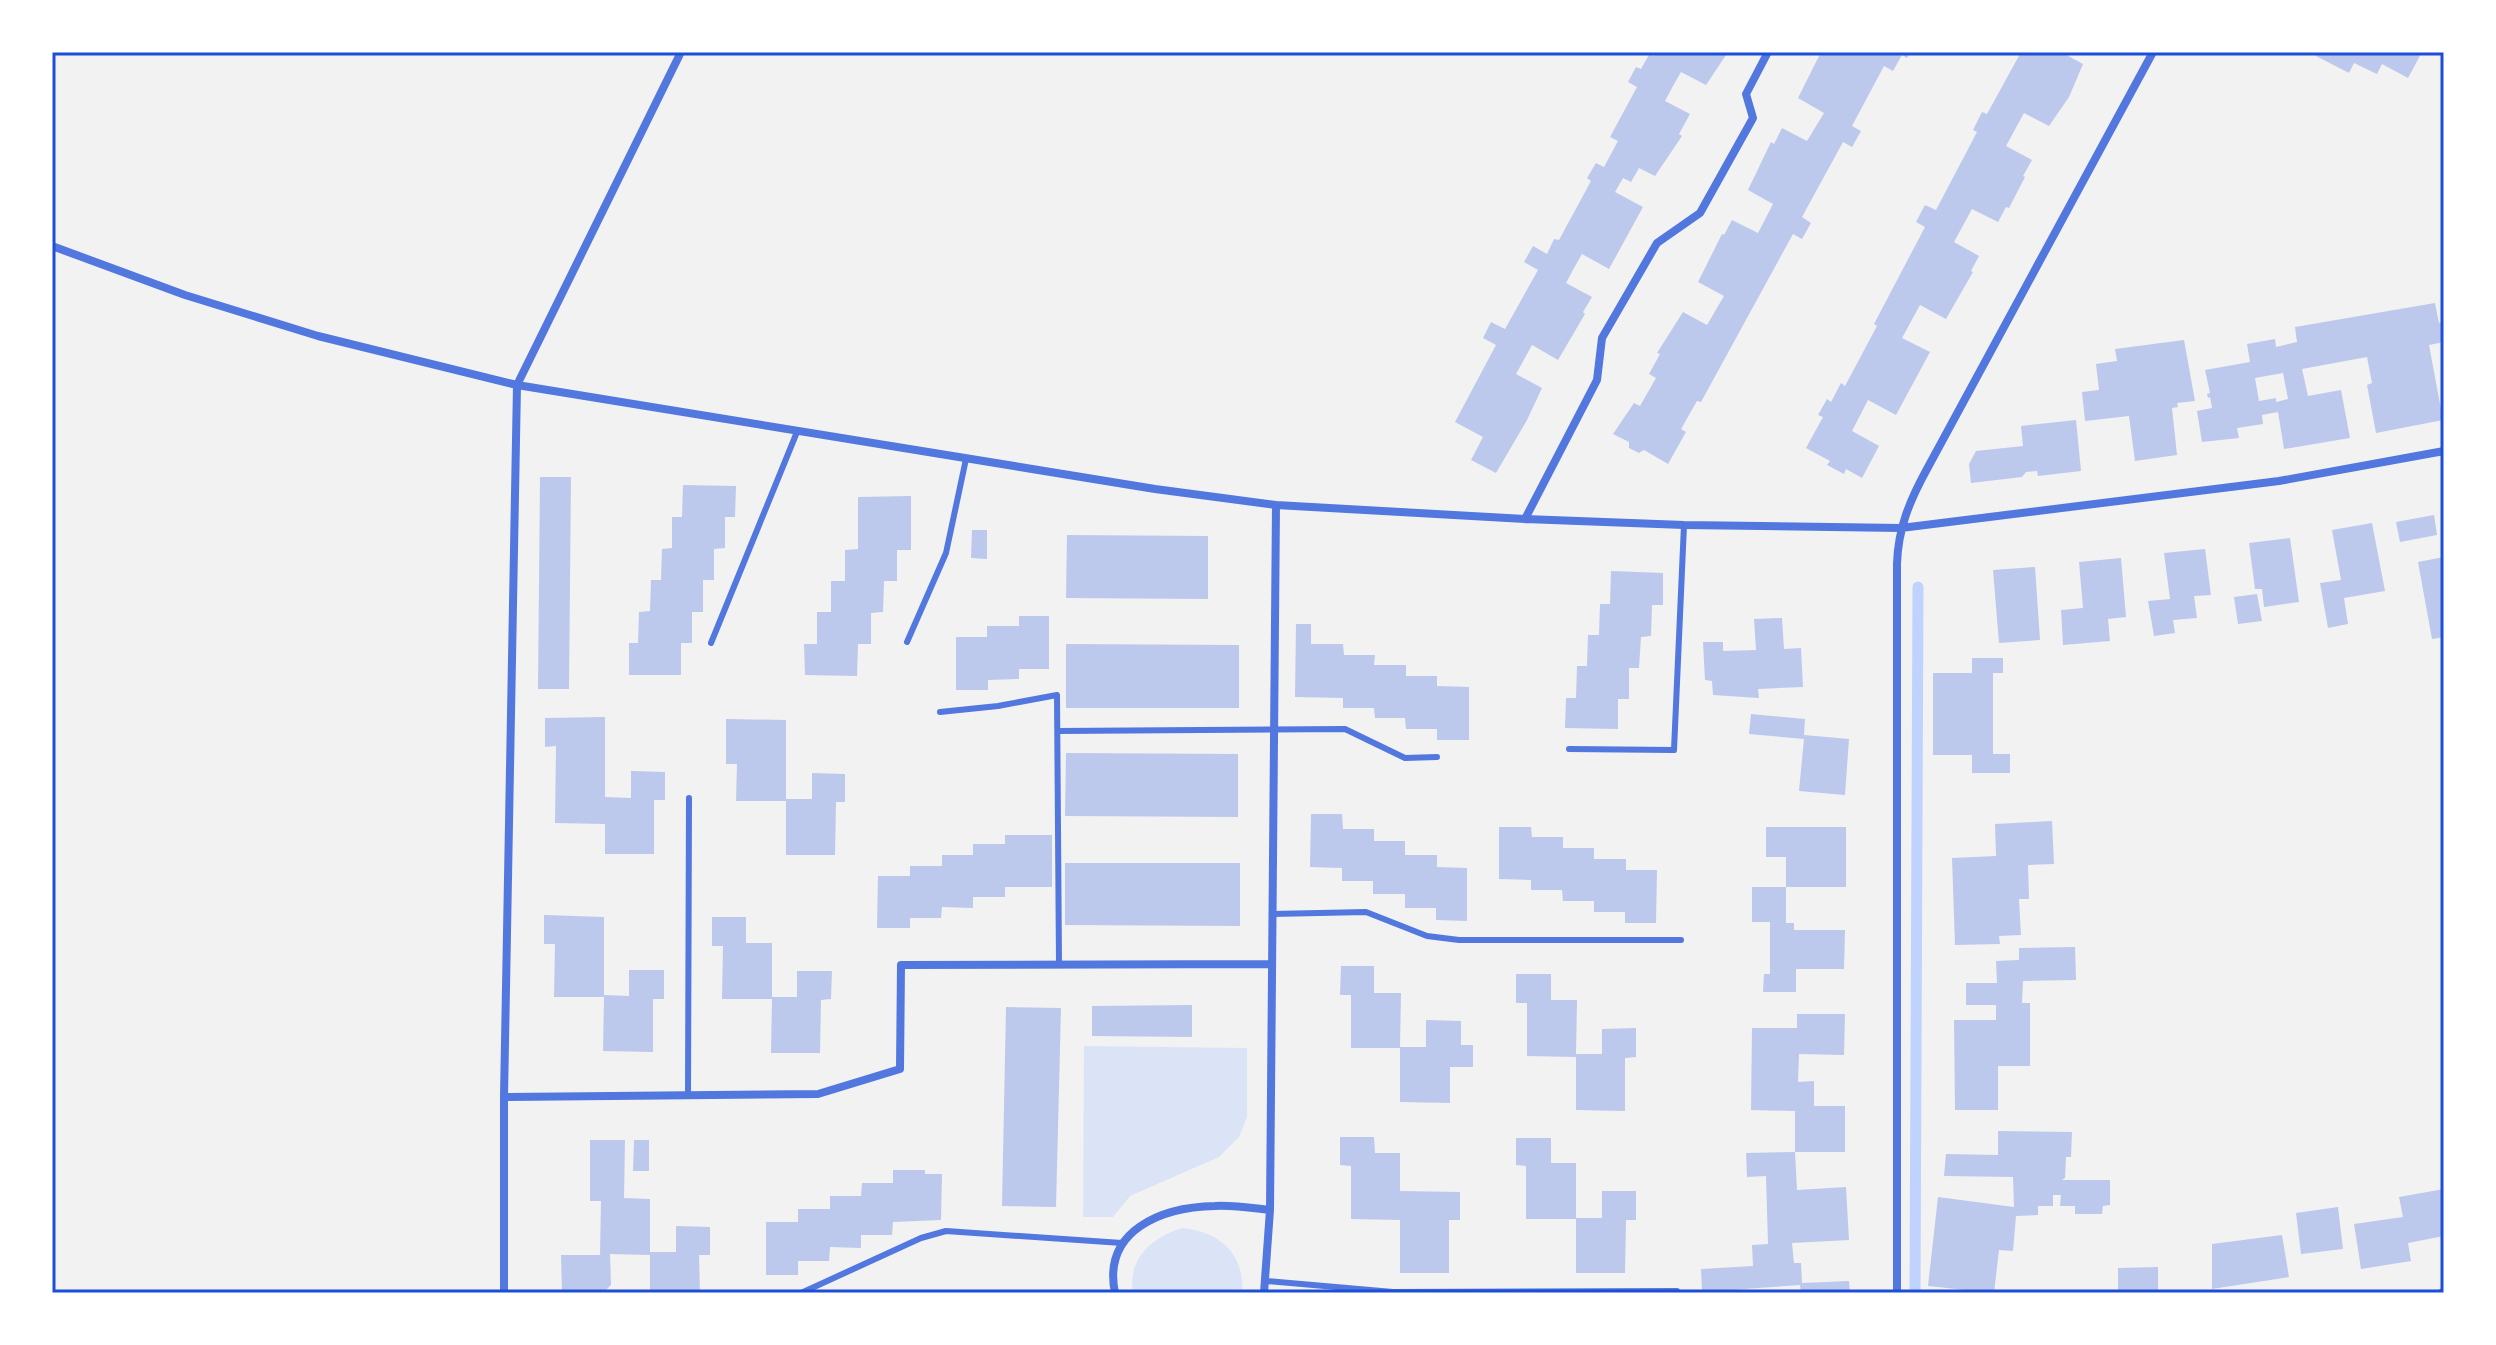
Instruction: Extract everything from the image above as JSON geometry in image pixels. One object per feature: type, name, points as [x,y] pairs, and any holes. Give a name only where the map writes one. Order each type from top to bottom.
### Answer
[{"type":"street","points":[[504,1293],[504,1097],[517,385],[681,52]]},
{"type":"street","points":[[1525,519],[1597,380],[1602,338],[1657,243],[1700,213],[1753,118],[1746,94],[1768,52]]},
{"type":"street","points":[[1897,1293],[1897,564],[1901,528],[1912,497],[1934,455],[2153,52]]},
{"type":"street","points":[[52,246],[185,295],[289,327],[517,385],[966,459],[1276,505],[1684,525],[1901,528],[2279,481],[2444,451]]},
{"type":"street","points":[[1264,1293],[1270,1210],[1276,505]]},
{"type":"street","points":[[504,1097],[818,1094],[900,1069],[901,965],[1272,964]]},
{"type":"street","points":[[1115,1293],[1114,1259],[1122,1243],[1143,1224],[1182,1210],[1217,1206],[1270,1210]]},
{"type":"lane","points":[[711,643],[797,432]]},
{"type":"lane","points":[[907,642],[946,553],[966,459]]},
{"type":"lane","points":[[1569,749],[1674,750],[1684,525]]},
{"type":"lane","points":[[940,712],[998,706],[1057,695],[1059,964]]},
{"type":"lane","points":[[1058,731],[1345,729],[1405,758],[1437,757]]},
{"type":"lane","points":[[688,1096],[689,798]]},
{"type":"lane","points":[[1272,914],[1366,912],[1427,936],[1448,940],[1681,940]]},
{"type":"lane","points":[[801,1293],[921,1238],[946,1231],[1122,1243]]},
{"type":"lane","points":[[1266,1281],[1393,1292],[1677,1291]]},
{"type":"shaded area","points":[[1084,1046],[1247,1048],[1247,1117],[1239,1137],[1219,1157],[1130,1196],[1113,1217],[1083,1217]]},
{"type":"shaded area","points":[[1183,1228],[1208,1234],[1228,1247],[1239,1267],[1242,1293],[1133,1293],[1134,1270],[1144,1251],[1162,1237]]},
{"type":"building","points":[[1656,52],[1728,52],[1706,85],[1681,72],[1673,86],[1665,101],[1690,114],[1679,134],[1682,136],[1655,176],[1639,168],[1631,182],[1623,178],[1615,192],[1643,207],[1609,269],[1582,254],[1574,268],[1566,283],[1592,297],[1558,360],[1532,345],[1516,374],[1542,388],[1496,473],[1471,460],[1483,437],[1455,422],[1496,345],[1483,338],[1491,322],[1505,329],[1538,270],[1524,262],[1533,246],[1547,254],[1554,239],[1559,240],[1591,181],[1587,178],[1596,163],[1604,167],[1618,141],[1610,137],[1637,87],[1628,82],[1636,67],[1641,69],[1650,53],[1654,56]]},
{"type":"building","points":[[1821,52],[1910,52],[1907,58],[1902,55],[1893,71],[1884,66],[1852,126],[1861,131],[1852,147],[1843,142],[1802,217],[1811,223],[1802,239],[1793,234],[1701,402],[1697,401],[1681,429],[1686,432],[1668,464],[1644,450],[1639,453],[1629,448],[1629,442],[1613,434],[1634,403],[1640,406],[1656,378],[1649,374],[1660,354],[1657,353],[1683,312],[1707,325],[1724,296],[1698,282],[1732,220],[1758,233],[1773,204],[1748,190],[1771,142],[1774,144],[1782,128],[1807,141],[1824,113],[1798,98]]},
{"type":"building","points":[[2021,52],[2061,52],[2083,64],[2069,97],[2049,126],[2024,113],[2006,146],[2032,160],[2025,177],[1998,222],[1972,209],[1954,242],[1979,256],[1973,272],[1946,319],[1920,305],[1902,338],[1930,352],[1896,415],[1868,400],[1852,431],[1879,446],[1862,478],[1846,469],[1844,474],[1827,465],[1830,461],[1806,448],[1823,417],[1818,415],[1827,399],[1831,402],[1841,383],[1845,386],[1925,227],[1916,222],[1925,205],[1936,210],[1977,132],[1973,130],[1982,112],[1987,114]]},
{"type":"building","points":[[2318,52],[2422,52],[2408,78],[2382,64],[2377,74],[2354,63],[2349,73],[2316,56]]},
{"type":"building","points":[[2435,303],[2439,323],[2444,322],[2444,342],[2429,345],[2443,420],[2376,433],[2367,385],[2372,383],[2367,357],[2302,369],[2308,396],[2341,390],[2350,438],[2284,449],[2278,412],[2262,415],[2263,424],[2237,428],[2239,438],[2202,442],[2197,411],[2212,408],[2205,370],[2250,362],[2247,344],[2275,339],[2276,347],[2297,342],[2295,327]],"holes":[[[2283,373],[2288,399],[2259,401],[2255,378]]]},
{"type":"building","points":[[2184,340],[2195,401],[2177,403],[2178,407],[2172,408],[2177,455],[2135,461],[2129,416],[2085,421],[2082,392],[2099,390],[2096,364],[2117,361],[2115,349]]},
{"type":"building","points":[[2076,420],[2081,471],[2038,476],[2037,471],[2026,472],[2022,477],[1971,483],[1969,464],[1976,451],[2023,446],[2021,426]]},
{"type":"building","points":[[540,477],[571,477],[569,689],[538,689]]},
{"type":"building","points":[[683,485],[736,486],[735,517],[725,517],[725,548],[714,549],[714,580],[703,580],[703,612],[692,612],[692,643],[681,643],[681,675],[629,675],[629,643],[638,643],[639,612],[650,611],[651,580],[661,580],[662,549],[672,548],[672,517],[682,517]]},
{"type":"building","points":[[911,496],[911,550],[897,550],[897,581],[884,581],[883,612],[871,613],[871,644],[858,644],[857,676],[805,675],[804,644],[817,644],[817,612],[831,612],[831,581],[845,581],[845,550],[858,549],[858,497]]},
{"type":"building","points":[[2434,515],[2437,535],[2400,542],[2396,522]]},
{"type":"building","points":[[2372,523],[2385,591],[2344,598],[2348,624],[2328,628],[2320,583],[2341,580],[2332,530]]},
{"type":"building","points":[[972,530],[987,530],[987,559],[971,558]]},
{"type":"building","points":[[1067,535],[1208,536],[1208,599],[1066,598]]},
{"type":"building","points":[[2290,538],[2299,602],[2264,607],[2262,589],[2255,589],[2249,543]]},
{"type":"building","points":[[2205,549],[2211,595],[2194,596],[2197,618],[2173,620],[2175,633],[2154,636],[2148,601],[2170,599],[2164,553]]},
{"type":"building","points":[[2444,557],[2444,637],[2432,639],[2418,562]]},
{"type":"building","points":[[2121,558],[2126,617],[2108,619],[2110,641],[2063,645],[2061,610],[2083,608],[2079,562]]},
{"type":"building","points":[[2035,567],[2040,640],[1999,643],[1993,570]]},
{"type":"building","points":[[1611,571],[1663,573],[1663,605],[1652,605],[1651,636],[1641,637],[1639,668],[1629,668],[1629,699],[1618,699],[1618,729],[1565,728],[1566,698],[1576,698],[1577,666],[1587,666],[1588,635],[1599,635],[1600,604],[1610,604]]},
{"type":"building","points":[[2257,594],[2262,621],[2238,624],[2234,597]]},
{"type":"building","points":[[1019,616],[1049,616],[1049,669],[1019,669],[1019,679],[988,680],[988,690],[956,690],[956,637],[987,637],[987,626],[1019,626]]},
{"type":"building","points":[[1782,618],[1784,649],[1801,648],[1803,687],[1758,689],[1759,698],[1713,695],[1712,681],[1705,680],[1703,642],[1723,642],[1723,651],[1756,650],[1754,619]]},
{"type":"building","points":[[1296,624],[1311,624],[1311,644],[1343,644],[1344,655],[1375,655],[1374,665],[1406,665],[1406,676],[1437,676],[1437,686],[1469,687],[1469,740],[1437,740],[1437,729],[1406,729],[1405,718],[1375,718],[1374,708],[1343,708],[1343,698],[1295,697]]},
{"type":"building","points":[[1066,644],[1239,645],[1239,708],[1066,708]]},
{"type":"building","points":[[1972,658],[2003,658],[2003,673],[1993,673],[1993,754],[2010,754],[2010,773],[1972,773],[1972,755],[1933,755],[1933,673],[1972,673]]},
{"type":"building","points":[[1751,714],[1805,719],[1804,735],[1849,739],[1845,795],[1799,791],[1804,739],[1749,734]]},
{"type":"building","points":[[605,717],[605,797],[631,798],[631,771],[665,772],[665,800],[654,800],[654,854],[605,854],[605,824],[555,823],[556,746],[545,747],[545,718]]},
{"type":"building","points":[[726,719],[786,720],[786,799],[812,799],[812,773],[845,774],[845,802],[836,802],[835,855],[786,855],[786,801],[736,801],[737,764],[726,764]]},
{"type":"building","points":[[1066,753],[1238,754],[1238,817],[1065,816]]},
{"type":"building","points":[[1311,814],[1342,814],[1343,829],[1374,829],[1374,841],[1405,841],[1405,855],[1437,855],[1437,867],[1467,868],[1467,921],[1436,920],[1436,908],[1405,908],[1405,894],[1373,894],[1373,881],[1342,881],[1342,868],[1310,867]]},
{"type":"building","points":[[2052,821],[2054,864],[2028,865],[2029,899],[2019,899],[2021,935],[1999,936],[2000,944],[1955,945],[1952,858],[1996,856],[1995,824]]},
{"type":"building","points":[[1499,827],[1531,827],[1532,837],[1563,837],[1563,848],[1594,848],[1594,859],[1626,859],[1626,870],[1657,870],[1656,923],[1625,923],[1625,912],[1594,912],[1594,901],[1563,901],[1562,890],[1531,890],[1531,880],[1499,879]]},
{"type":"building","points":[[1766,827],[1846,827],[1846,887],[1786,887],[1786,857],[1766,857]]},
{"type":"building","points":[[1005,835],[1052,835],[1052,887],[1005,887],[1005,897],[973,897],[973,908],[942,907],[941,918],[910,918],[910,928],[877,928],[878,876],[910,876],[910,866],[942,866],[942,855],[973,855],[973,844],[1005,844]]},
{"type":"building","points":[[1065,863],[1240,863],[1240,926],[1065,925]]},
{"type":"building","points":[[1752,887],[1786,887],[1786,923],[1794,923],[1794,930],[1845,930],[1844,969],[1796,969],[1796,992],[1763,992],[1764,974],[1770,974],[1770,922],[1752,922]]},
{"type":"building","points":[[544,915],[604,917],[604,995],[629,996],[629,970],[664,970],[664,999],[653,999],[653,1052],[603,1051],[604,997],[554,997],[555,944],[544,944]]},
{"type":"building","points":[[712,917],[746,917],[746,943],[772,943],[772,997],[797,997],[797,971],[832,971],[831,999],[821,1000],[820,1053],[771,1053],[772,999],[722,999],[723,946],[712,946]]},
{"type":"building","points":[[2075,947],[2076,980],[2023,981],[2022,1003],[2030,1003],[2030,1066],[1998,1066],[1998,1110],[1955,1110],[1954,1020],[1996,1020],[1996,1005],[1966,1005],[1966,983],[1997,983],[1996,961],[2019,960],[2019,948]]},
{"type":"building","points":[[1341,966],[1374,966],[1374,993],[1401,993],[1400,1048],[1351,1048],[1351,995],[1340,995]]},
{"type":"building","points":[[1516,974],[1551,974],[1551,1000],[1577,1000],[1576,1054],[1602,1054],[1602,1029],[1636,1028],[1636,1057],[1625,1058],[1625,1111],[1576,1110],[1576,1057],[1527,1056],[1527,1003],[1516,1003]]},
{"type":"building","points":[[1192,1005],[1192,1037],[1092,1036],[1092,1006]]},
{"type":"building","points":[[1006,1007],[1061,1008],[1056,1207],[1002,1206]]},
{"type":"building","points":[[1797,1014],[1845,1014],[1844,1055],[1799,1054],[1798,1082],[1814,1081],[1814,1106],[1845,1106],[1845,1152],[1795,1152],[1795,1111],[1751,1110],[1752,1028],[1797,1028]]},
{"type":"building","points":[[1426,1020],[1461,1021],[1461,1045],[1473,1045],[1473,1067],[1450,1067],[1450,1103],[1400,1102],[1400,1047],[1426,1047]]},
{"type":"building","points":[[1998,1131],[2072,1132],[2071,1157],[2066,1157],[2065,1178],[2062,1180],[2110,1180],[2110,1205],[2103,1206],[2102,1214],[2075,1214],[2075,1206],[2060,1206],[2061,1195],[2053,1195],[2053,1206],[2038,1206],[2038,1215],[2016,1216],[2013,1251],[1999,1250],[1994,1293],[1928,1286],[1938,1197],[2014,1207],[2013,1177],[1944,1176],[1946,1154],[1998,1155]]},
{"type":"building","points":[[1340,1137],[1374,1137],[1375,1153],[1400,1153],[1400,1191],[1460,1192],[1460,1220],[1449,1220],[1449,1273],[1400,1273],[1400,1220],[1351,1219],[1351,1166],[1340,1165]]},
{"type":"building","points":[[1516,1138],[1551,1138],[1551,1163],[1576,1163],[1576,1218],[1602,1218],[1602,1191],[1636,1191],[1636,1220],[1626,1220],[1625,1273],[1576,1273],[1576,1219],[1526,1219],[1526,1166],[1516,1165]]},
{"type":"building","points":[[590,1140],[625,1140],[624,1198],[650,1199],[650,1252],[676,1252],[676,1226],[710,1227],[710,1255],[699,1255],[700,1293],[650,1293],[650,1255],[610,1254],[611,1285],[603,1293],[562,1293],[561,1255],[600,1255],[601,1201],[590,1201]]},
{"type":"building","points":[[634,1140],[649,1140],[649,1171],[633,1171]]},
{"type":"building","points":[[1795,1152],[1797,1190],[1846,1187],[1849,1240],[1792,1243],[1794,1263],[1801,1263],[1802,1283],[1849,1281],[1850,1293],[1801,1293],[1800,1285],[1702,1292],[1701,1269],[1753,1266],[1752,1245],[1768,1244],[1766,1176],[1747,1177],[1746,1153]]},
{"type":"building","points":[[893,1170],[925,1170],[925,1174],[942,1174],[941,1220],[893,1222],[892,1235],[861,1235],[861,1248],[830,1247],[829,1261],[798,1261],[798,1275],[766,1275],[766,1222],[798,1222],[798,1209],[830,1209],[830,1196],[861,1196],[862,1183],[893,1183]]},
{"type":"building","points":[[2444,1189],[2444,1236],[2408,1243],[2411,1261],[2361,1269],[2354,1224],[2403,1217],[2399,1197]]},
{"type":"building","points":[[2338,1207],[2343,1249],[2301,1254],[2296,1213]]},
{"type":"building","points":[[2282,1235],[2289,1277],[2212,1289],[2212,1244]]},
{"type":"building","points":[[2158,1267],[2158,1293],[2118,1293],[2118,1268]]},
{"type":"waterway","points":[[1915,1293],[1918,587]]}]
